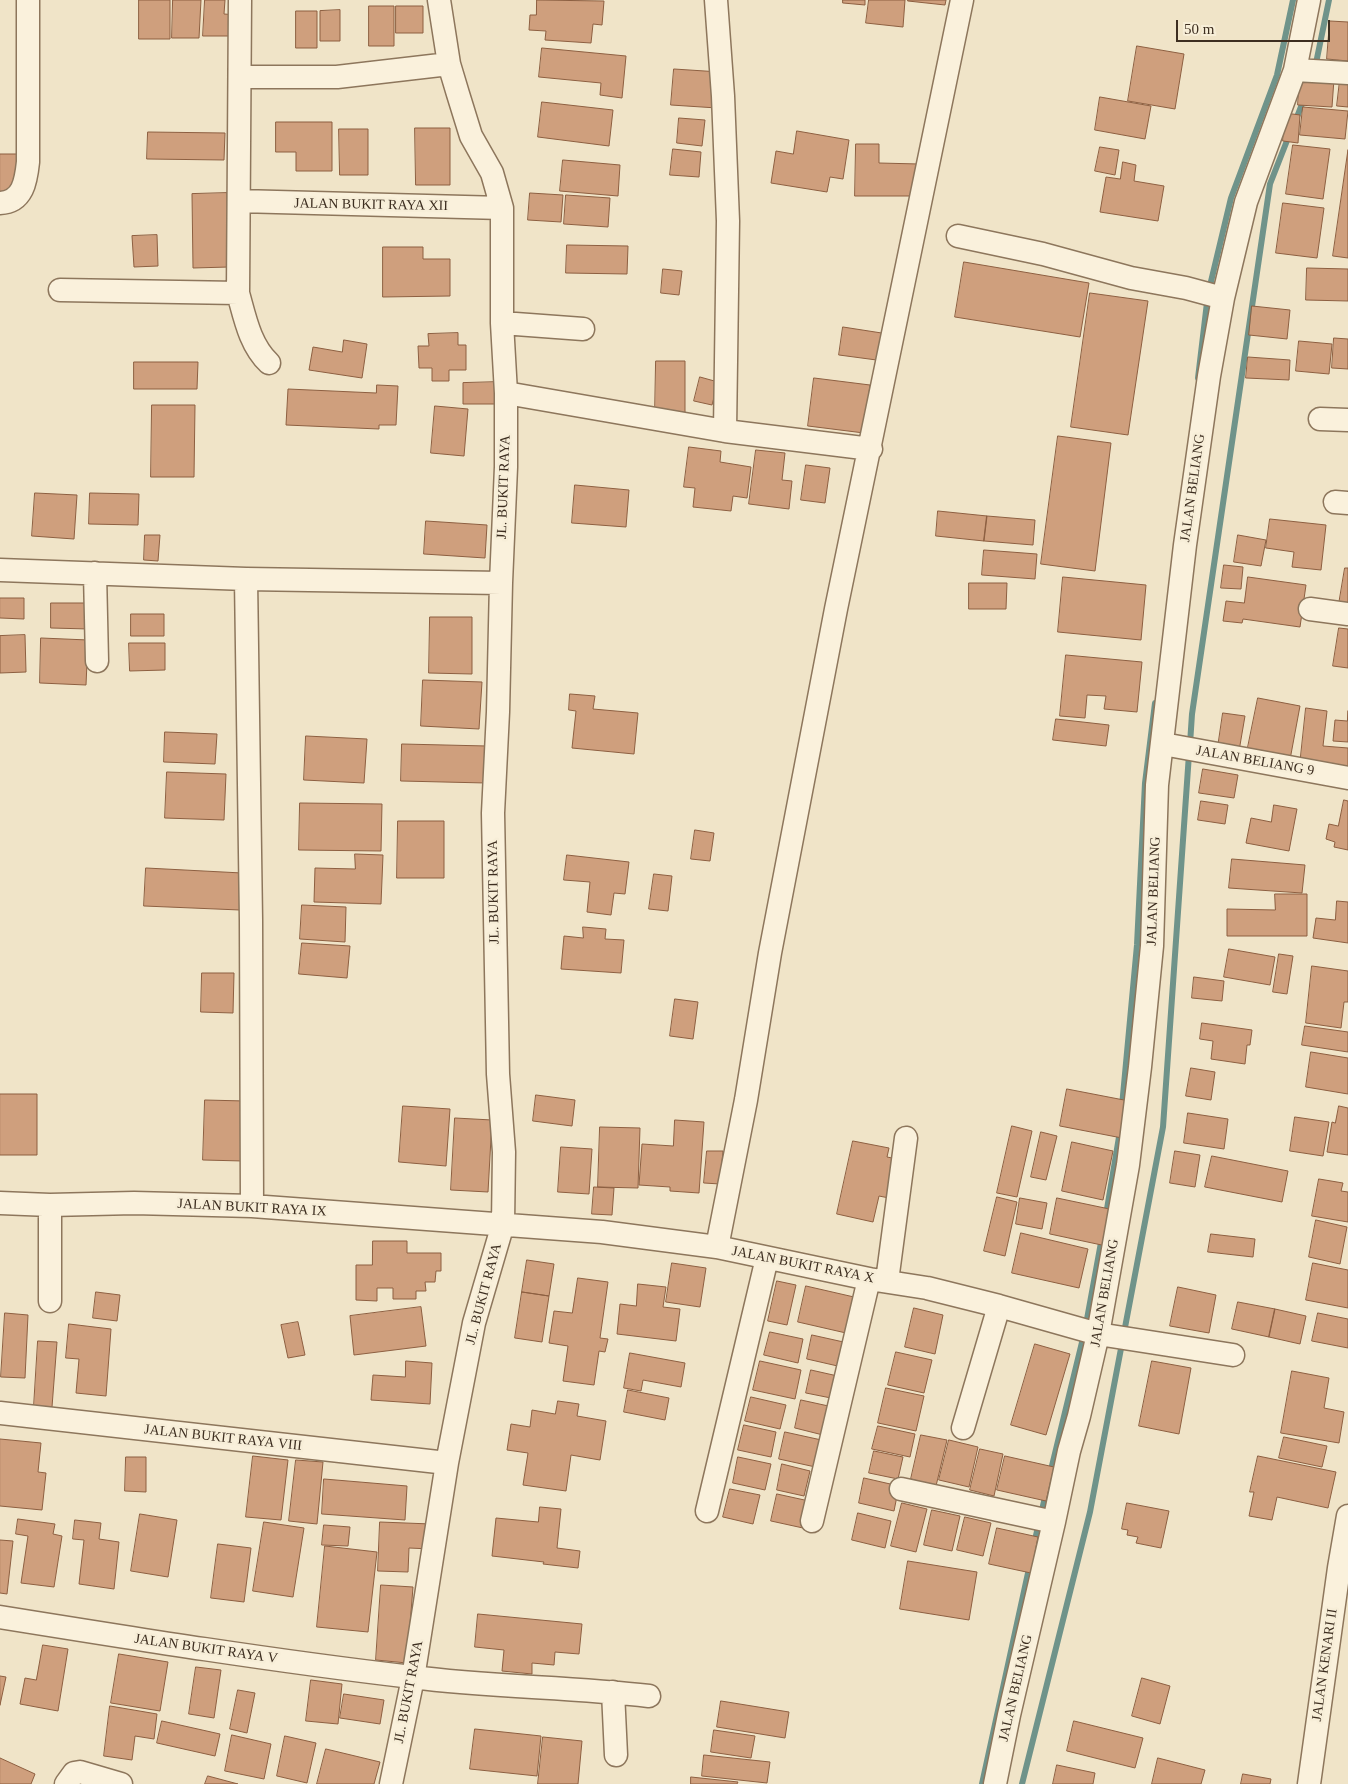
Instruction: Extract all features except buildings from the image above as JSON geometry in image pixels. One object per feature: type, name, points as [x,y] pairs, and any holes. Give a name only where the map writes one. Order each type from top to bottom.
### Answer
[{"type":"street","points":[[0,203],[15,199],[21,192],[27,179],[28,0]]},
{"type":"street","points":[[240,0],[238,293],[247,325],[255,344],[269,363]]},
{"type":"street","name":"JL. BUKIT RAYA","points":[[391,1784],[413,1678],[447,1463],[474,1323],[503,1224],[504,1152],[498,1064],[494,813],[506,467],[506,393],[502,323],[502,208],[492,173],[471,136],[449,64],[439,0]]},
{"type":"street","points":[[716,0],[723,96],[728,221],[725,431]]},
{"type":"street","points":[[717,1247],[746,1100],[770,953],[836,609],[871,449],[962,0]]},
{"type":"street","name":"JALAN BELIANG","points":[[994,1784],[1069,1451],[1098,1334],[1128,1165],[1152,946],[1157,785],[1185,545],[1209,376],[1223,298],[1246,202],[1295,70],[1309,0]]},
{"type":"street","points":[[240,77],[336,77],[449,64]]},
{"type":"street","points":[[1295,70],[1348,73]]},
{"type":"street","name":"JALAN BUKIT RAYA XII","points":[[239,201],[502,208]]},
{"type":"street","points":[[958,236],[1043,254],[1131,278],[1186,288],[1223,298]]},
{"type":"street","points":[[60,290],[238,293]]},
{"type":"street","points":[[502,323],[583,329]]},
{"type":"street","points":[[506,393],[725,431],[871,449]]},
{"type":"street","points":[[1320,420],[1348,420]]},
{"type":"street","points":[[0,570],[246,579],[501,583]]},
{"type":"street","points":[[95,573],[97,661]]},
{"type":"street","points":[[246,579],[251,920],[252,1206]]},
{"type":"street","points":[[1310,609],[1348,614]]},
{"type":"street","name":"JALAN BELIANG 9","points":[[1163,744],[1348,778]]},
{"type":"street","points":[[812,1521],[878,1280],[906,1138]]},
{"type":"street","name":"JALAN BUKIT RAYA IX","points":[[0,1203],[50,1205],[134,1203],[252,1206],[503,1224]]},
{"type":"street","points":[[50,1205],[50,1301]]},
{"type":"street","name":"JALAN BUKIT RAYA X","points":[[503,1224],[602,1232],[717,1247],[878,1280],[927,1288],[1098,1334],[1233,1355]]},
{"type":"street","points":[[707,1511],[767,1258]]},
{"type":"street","points":[[963,1428],[999,1306]]},
{"type":"street","name":"JALAN BUKIT RAYA VIII","points":[[0,1414],[447,1463]]},
{"type":"street","points":[[901,1489],[1054,1522]]},
{"type":"street","name":"JALAN KENARI II","points":[[1309,1784],[1348,1516]]},
{"type":"street","name":"JALAN BUKIT RAYA V","points":[[0,1617],[157,1642],[413,1678],[649,1696]]},
{"type":"street","points":[[613,1692],[616,1755]]},
{"type":"street","points":[[66,1784],[74,1773],[80,1772],[121,1784]]},
{"type":"waterway","points":[[1198,378],[1208,294],[1231,198],[1277,75],[1293,0]]},
{"type":"waterway","points":[[1315,68],[1329,0]]},
{"type":"waterway","points":[[1295,122],[1304,99]]},
{"type":"waterway","points":[[1190,744],[1192,714],[1270,184],[1290,133]]},
{"type":"waterway","points":[[1122,1106],[1137,945],[1145,783],[1155,703]]},
{"type":"waterway","points":[[1022,1784],[1090,1512],[1163,1127],[1189,754]]},
{"type":"waterway","points":[[1106,1215],[1120,1131]]},
{"type":"waterway","points":[[1050,1474],[1085,1330],[1102,1237]]},
{"type":"waterway","points":[[1034,1544],[1046,1493]]},
{"type":"waterway","points":[[982,1784],[1030,1564]]}]
